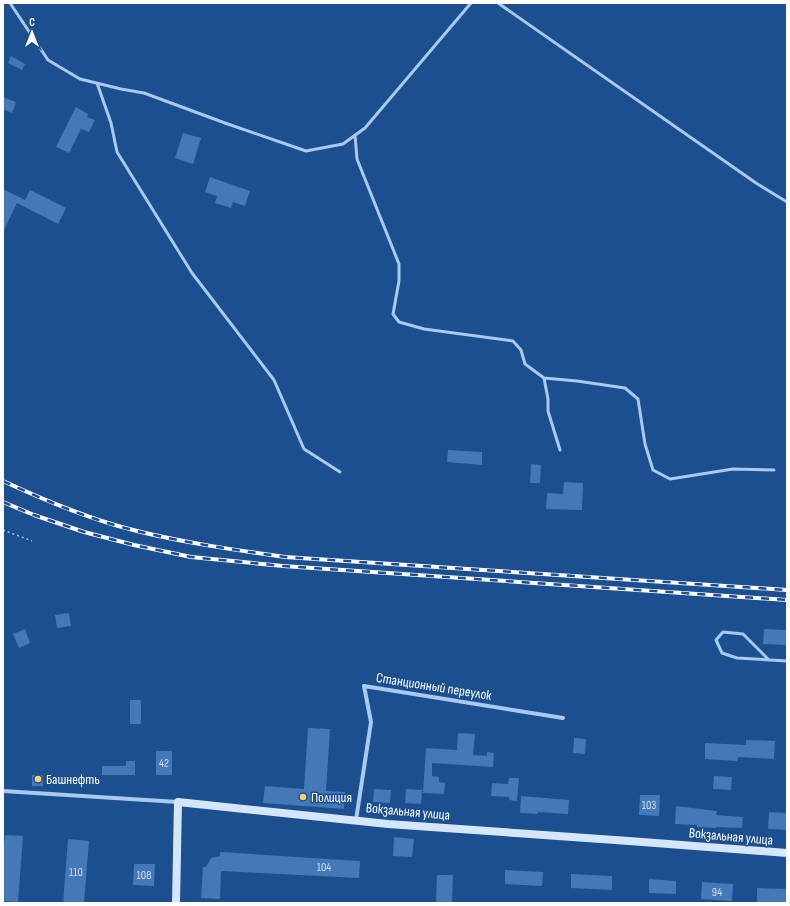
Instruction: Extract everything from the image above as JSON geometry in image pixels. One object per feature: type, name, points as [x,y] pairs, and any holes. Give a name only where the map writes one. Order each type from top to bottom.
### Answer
[{"type":"street","name":"Станционный переулок","points":[[356,820],[371,722],[364,686],[563,718]]},
{"type":"street","name":"Вокзальная улица","points":[[3,791],[178,802],[356,820],[787,853]]},
{"type":"street","points":[[176,903],[178,802]]},
{"type":"lane","points":[[10,3],[48,60],[80,79],[121,89],[144,92],[225,123],[306,151],[343,144],[365,128],[472,3]]},
{"type":"lane","points":[[498,3],[756,184],[787,202]]},
{"type":"lane","points":[[98,83],[111,123],[118,152],[192,273],[274,380],[304,449],[340,472]]},
{"type":"lane","points":[[354,135],[357,159],[399,264],[399,281],[393,314],[400,322],[424,329],[513,341],[521,350],[525,364],[544,378],[625,388],[638,399],[645,444],[653,470],[670,479],[732,469],[774,470]]},
{"type":"lane","points":[[544,378],[548,400],[548,411],[560,450]]},
{"type":"lane","points":[[768,659],[743,634],[723,632],[716,640],[722,653],[737,658],[787,661]]},
{"type":"path","points":[[3,530],[32,541]]},
{"type":"building","points":[[11,56],[25,64],[22,70],[8,63]]},
{"type":"building","points":[[3,97],[16,102],[12,113],[3,109]]},
{"type":"building","points":[[76,107],[88,114],[87,117],[95,120],[89,132],[81,129],[69,153],[56,147]]},
{"type":"building","points":[[183,133],[201,138],[193,164],[175,158]]},
{"type":"building","points":[[210,177],[250,191],[245,206],[233,202],[231,208],[215,203],[217,196],[205,192]]},
{"type":"building","points":[[3,189],[25,200],[30,190],[66,208],[58,224],[17,203],[3,232]]},
{"type":"building","points":[[448,450],[482,452],[482,465],[447,462]]},
{"type":"building","points":[[531,464],[541,465],[540,483],[530,483]]},
{"type":"building","points":[[564,482],[583,483],[582,510],[546,509],[547,493],[563,494]]},
{"type":"building","points":[[69,613],[71,626],[57,628],[55,615]]},
{"type":"building","points":[[25,629],[30,643],[19,648],[13,634]]},
{"type":"building","points":[[764,629],[787,630],[787,645],[763,644]]},
{"type":"building","points":[[130,700],[141,700],[141,724],[130,724]]},
{"type":"building","points":[[308,728],[330,729],[326,791],[345,792],[344,809],[263,803],[265,786],[304,789]]},
{"type":"building","points":[[458,733],[475,734],[473,755],[487,756],[487,752],[494,753],[493,767],[432,763],[432,776],[439,777],[439,782],[445,783],[444,794],[423,793],[426,748],[457,750]]},
{"type":"building","points":[[574,738],[586,739],[585,754],[573,753]]},
{"type":"building","points":[[746,740],[775,741],[774,759],[738,757],[737,761],[705,759],[705,743],[746,745]]},
{"type":"building","points":[[156,751],[172,751],[172,775],[156,775]]},
{"type":"building","points":[[126,761],[135,761],[135,775],[102,775],[102,766],[126,766]]},
{"type":"building","points":[[32,775],[43,775],[43,786],[32,786]]},
{"type":"building","points":[[714,776],[732,777],[731,790],[713,789]]},
{"type":"building","points":[[509,778],[519,778],[517,801],[509,800],[510,797],[491,796],[492,783],[508,784]]},
{"type":"building","points":[[374,789],[391,790],[390,803],[373,802]]},
{"type":"building","points":[[406,789],[422,790],[421,804],[405,803]]},
{"type":"building","points":[[640,795],[660,795],[659,816],[639,815]]},
{"type":"building","points":[[521,796],[569,800],[568,814],[538,812],[538,814],[520,813]]},
{"type":"building","points":[[676,806],[717,811],[716,815],[743,817],[742,828],[697,827],[697,825],[675,824]]},
{"type":"building","points":[[769,812],[787,813],[787,830],[768,829]]},
{"type":"building","points":[[5,835],[23,836],[18,902],[3,901],[3,857]]},
{"type":"building","points":[[394,837],[414,839],[412,857],[393,856]]},
{"type":"building","points":[[68,839],[89,841],[84,903],[63,903]]},
{"type":"building","points":[[220,852],[360,861],[359,878],[221,871],[220,899],[201,898],[203,867],[206,867],[211,858],[220,856]]},
{"type":"building","points":[[134,864],[155,864],[154,886],[133,885]]},
{"type":"building","points":[[505,870],[543,872],[542,886],[505,884]]},
{"type":"building","points":[[571,874],[612,876],[612,890],[571,888]]},
{"type":"building","points":[[437,875],[453,875],[452,903],[436,903]]},
{"type":"building","points":[[649,879],[676,881],[676,894],[649,893]]},
{"type":"building","points":[[702,882],[733,884],[732,901],[701,899]]},
{"type":"building","points":[[757,888],[787,889],[787,903],[757,903]]},
{"type":"railway","points":[[3,481],[69,509],[120,527],[192,543],[285,557],[787,590]]},
{"type":"railway","points":[[3,502],[34,515],[84,532],[134,545],[191,557],[283,566],[787,600]]},
{"type":"place","name":"Башнефть","points":[[38,779]]},
{"type":"place","name":"Полиция","points":[[303,797]]}]
